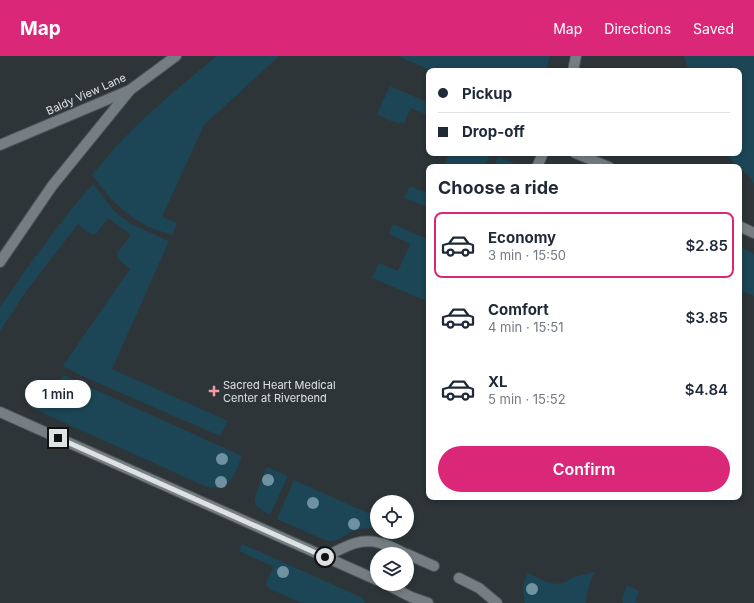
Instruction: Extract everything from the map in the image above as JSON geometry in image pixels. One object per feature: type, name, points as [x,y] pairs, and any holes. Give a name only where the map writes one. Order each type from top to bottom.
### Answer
[{"type":"street","name":"Baldy View Lane","points":[[0,145],[130,90],[176,56]]},
{"type":"street","points":[[574,68],[576,56]]},
{"type":"street","points":[[0,262],[52,186],[130,90]]},
{"type":"street","points":[[582,156],[601,164]]},
{"type":"street","points":[[742,227],[754,233]]},
{"type":"street","points":[[0,412],[370,577]]},
{"type":"street","points":[[325,557],[347,545],[363,541],[381,543],[390,547]]},
{"type":"street","points":[[414,557],[434,566]]},
{"type":"street","points":[[459,578],[479,588],[497,603]]},
{"type":"street","points":[[396,591],[410,600],[428,603]]},
{"type":"shaded area","points":[[217,56],[279,56],[204,125],[162,217],[177,223],[172,235],[151,228],[134,219],[113,201],[92,175],[117,145],[137,125],[171,94]]},
{"type":"shaded area","points":[[398,56],[550,56],[547,68],[426,68]]},
{"type":"shaded area","points":[[684,56],[754,56],[754,185],[751,178],[742,170],[742,164],[736,164],[727,156],[742,156],[742,68],[688,68]]},
{"type":"shaded area","points":[[390,86],[426,102],[426,115],[411,108],[404,123],[397,123],[377,114]]},
{"type":"shaded area","points":[[448,156],[490,156],[486,164],[445,164]]},
{"type":"shaded area","points":[[498,156],[514,163],[514,164],[495,164]]},
{"type":"shaded area","points":[[93,184],[115,212],[131,224],[169,241],[112,369],[228,421],[220,436],[82,376],[63,366],[130,269],[120,260],[117,253],[131,235],[108,218],[97,233],[94,234],[87,232],[78,224],[27,290],[0,331],[0,307],[72,208]]},
{"type":"shaded area","points":[[410,186],[426,193],[426,207],[404,198]]},
{"type":"shaded area","points":[[393,224],[426,239],[426,301],[372,278],[379,263],[398,271],[410,244],[389,234]]},
{"type":"shaded area","points":[[742,248],[754,254],[754,296],[742,291]]},
{"type":"shaded area","points":[[63,375],[242,456],[236,471],[230,481],[222,487],[207,487],[32,408],[27,399],[29,390],[51,399]]},
{"type":"shaded area","points":[[267,467],[288,476],[270,515],[259,508],[255,502]]},
{"type":"shaded area","points":[[294,480],[370,514],[370,528],[359,529],[340,539],[327,541],[277,519]]},
{"type":"shaded area","points":[[242,544],[363,598],[365,603],[302,603],[270,589],[266,585],[274,567],[239,551]]},
{"type":"shaded area","points":[[595,572],[591,580],[586,603],[525,603],[524,588],[528,573],[546,582],[556,584],[563,583],[574,577]]},
{"type":"shaded area","points":[[627,585],[639,591],[635,601],[639,603],[623,603],[622,600]]},
{"type":"place","name":"Sacred Heart Medical Center at Riverbend","points":[[214,391]]},
{"type":"route","points":[[58,438],[325,557]]}]
